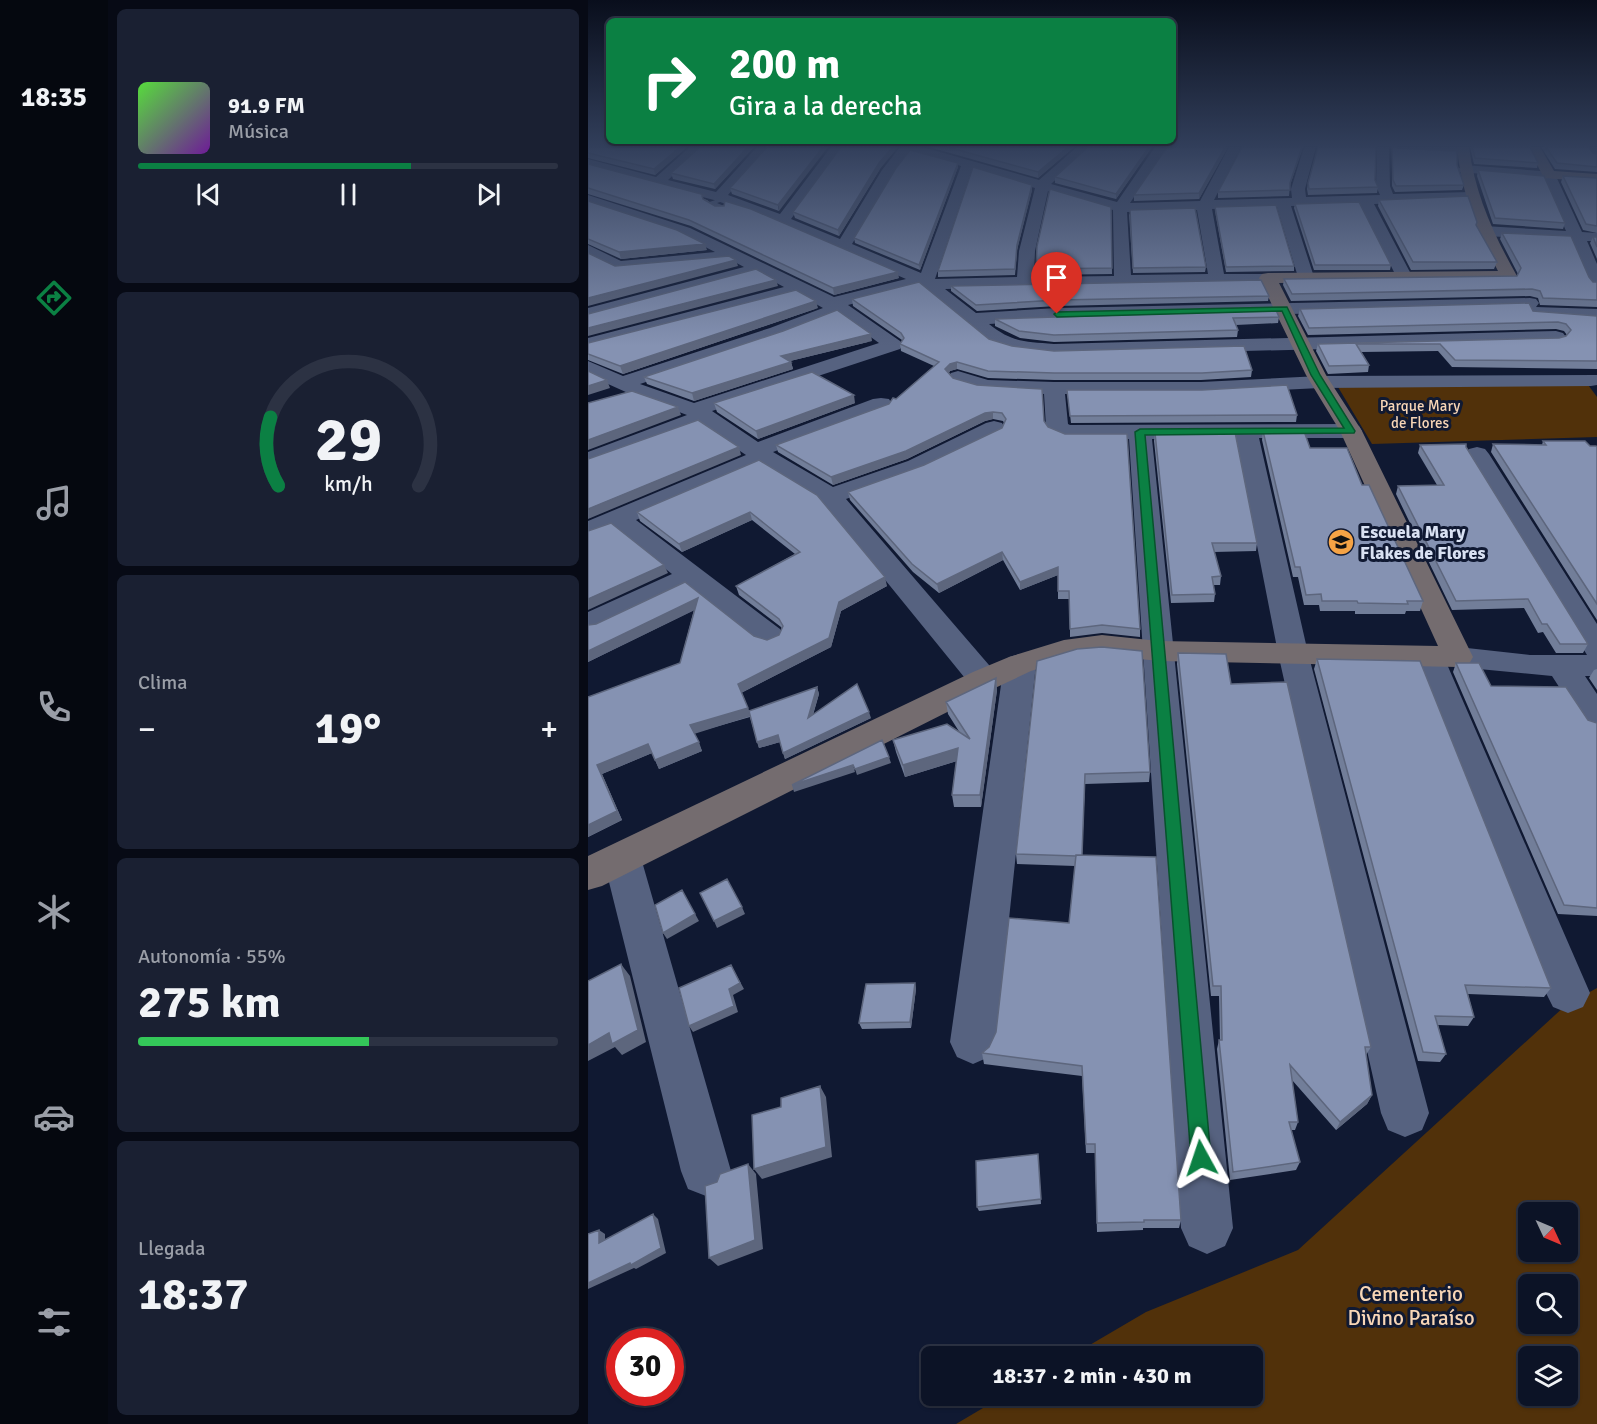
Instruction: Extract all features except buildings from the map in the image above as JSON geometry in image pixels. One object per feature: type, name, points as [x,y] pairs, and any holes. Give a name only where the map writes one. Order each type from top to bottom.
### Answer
[{"type":"street","points":[[588,460],[699,413],[893,345],[851,313],[685,231],[632,213]]},
{"type":"street","points":[[685,231],[713,213]]},
{"type":"street","points":[[767,213],[927,282],[998,340],[1013,345],[1054,350],[1556,337]]},
{"type":"street","points":[[783,220],[788,213]]},
{"type":"street","points":[[843,247],[863,213]]},
{"type":"street","points":[[927,282],[951,213]]},
{"type":"street","points":[[1024,283],[1027,250],[1036,213]]},
{"type":"street","points":[[1120,213],[1123,281]]},
{"type":"street","points":[[1205,213],[1217,279]]},
{"type":"street","points":[[1286,213],[1306,277]]},
{"type":"street","points":[[1372,213],[1404,276]]},
{"type":"street","points":[[1477,213],[1484,231],[1509,276],[1594,383]]},
{"type":"street","points":[[1565,213],[1597,282]]},
{"type":"street","points":[[1484,231],[1597,237]]},
{"type":"street","points":[[588,250],[618,266]]},
{"type":"street","points":[[588,270],[732,255]]},
{"type":"street","points":[[588,314],[758,268]]},
{"type":"street","points":[[621,390],[777,332],[834,306],[927,282],[1024,283],[1306,277],[1509,276]]},
{"type":"street","points":[[1268,278],[1320,382],[1351,431],[1443,657],[1568,993]]},
{"type":"street","points":[[1054,350],[1058,282]]},
{"type":"street","points":[[588,344],[799,288]]},
{"type":"street","points":[[972,319],[1057,314],[1285,308],[1534,307],[1597,315]]},
{"type":"street","points":[[588,367],[621,390],[699,413],[759,454],[830,496],[984,680]]},
{"type":"street","points":[[958,377],[986,386],[1054,388],[1202,388],[1320,382],[1594,383]]},
{"type":"street","points":[[1054,388],[1056,427],[1066,432],[1351,431]]},
{"type":"street","points":[[588,531],[759,454],[882,404]]},
{"type":"street","points":[[830,496],[916,466],[994,428]]},
{"type":"street","points":[[1246,430],[1293,653],[1405,1113]]},
{"type":"street","points":[[1140,432],[1207,1228]]},
{"type":"street","points":[[1477,454],[1597,648]]},
{"type":"street","points":[[618,518],[769,636]]},
{"type":"street","points":[[588,624],[693,575]]},
{"type":"street","points":[[706,1171],[605,866],[984,680],[1020,664],[1075,647],[1102,645],[1159,651],[1443,657],[1597,666]]},
{"type":"street","points":[[973,1042],[1020,664]]},
{"type":"street","points":[[1561,665],[1597,719]]},
{"type":"green space","name":"Parque Mary de Flores","points":[[1586,382],[1597,397],[1597,437],[1372,444],[1338,387]]},
{"type":"green space","name":"Cementerio Divino Paraíso","points":[[1597,988],[1597,1424],[956,1424],[986,1406],[1263,1406],[1263,1346],[1088,1346],[1146,1312],[1298,1250],[1566,1005]]},
{"type":"place","name":"Escuela Mary Flakes de Flores","points":[[1341,542]]},
{"type":"route","points":[[1057,314],[1285,308],[1316,375],[1351,431],[1140,432],[1201,1158]]}]
